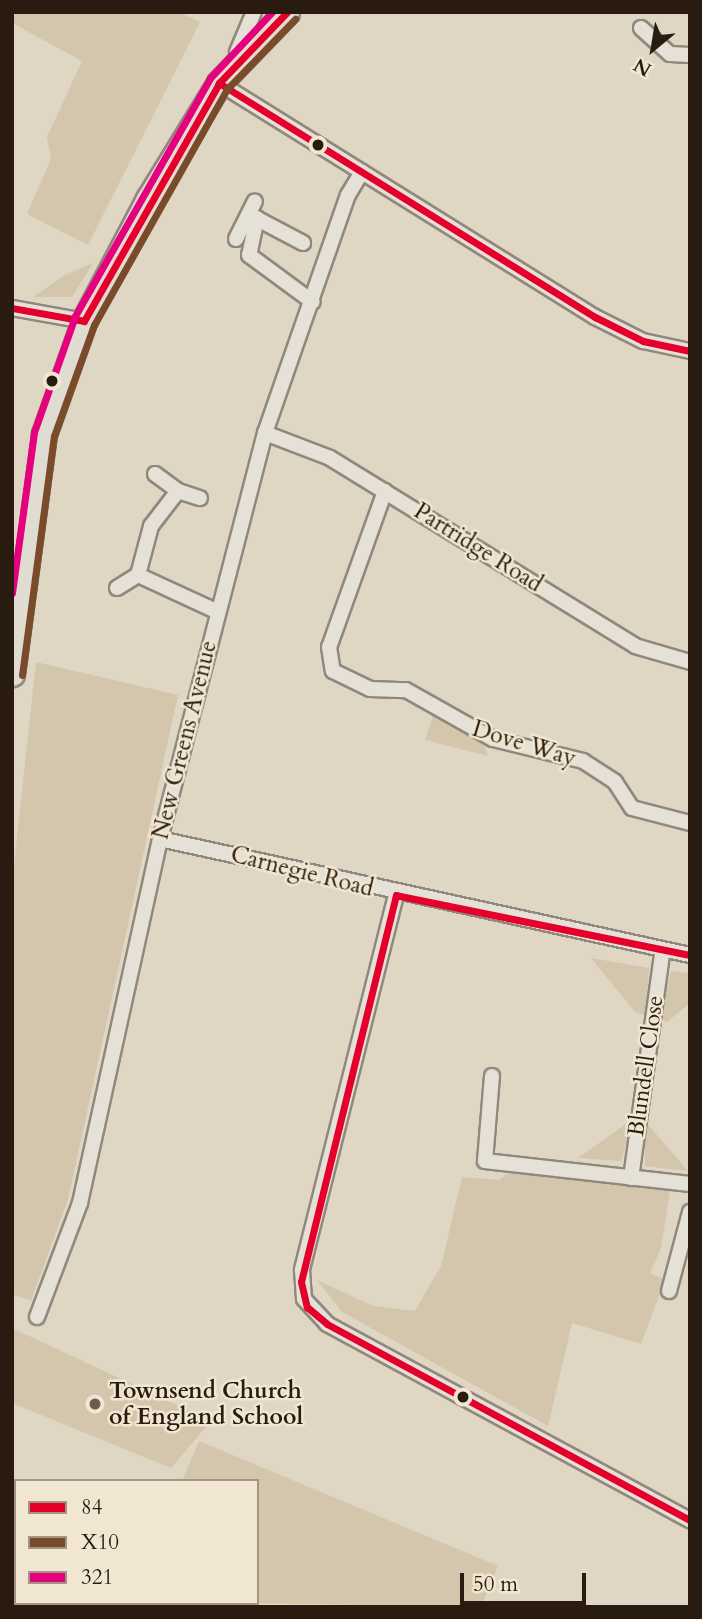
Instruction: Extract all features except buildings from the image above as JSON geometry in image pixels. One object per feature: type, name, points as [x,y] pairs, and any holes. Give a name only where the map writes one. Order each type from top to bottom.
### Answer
[{"type":"main road","points":[[12,674],[44,434],[85,321],[148,199],[219,83],[287,12]]},
{"type":"street","points":[[237,52],[254,12]]},
{"type":"street","points":[[641,28],[670,54],[690,55]]},
{"type":"street","points":[[219,83],[623,333],[690,351]]},
{"type":"street","name":"New Greens Avenue","points":[[37,1317],[80,1203],[160,839],[265,433],[313,302],[348,195],[362,172]]},
{"type":"street","points":[[255,201],[249,255],[313,302]]},
{"type":"street","points":[[236,239],[253,217]]},
{"type":"street","points":[[253,217],[303,243]]},
{"type":"street","points":[[12,308],[85,321]]},
{"type":"street","name":"Partridge Road","points":[[265,433],[330,458],[635,646],[690,662]]},
{"type":"street","points":[[155,474],[178,491],[200,498]]},
{"type":"street","points":[[117,588],[138,575],[151,526],[178,491]]},
{"type":"street","name":"Dove Way","points":[[385,491],[329,648],[333,671],[370,690],[406,690],[493,739],[583,761],[615,782],[632,808],[690,823]]},
{"type":"street","points":[[138,575],[218,612]]},
{"type":"street","name":"Carnegie Road","points":[[160,839],[662,954],[690,955]]},
{"type":"street","points":[[396,895],[302,1270],[304,1300],[327,1324],[690,1520]]},
{"type":"street","name":"Blundell Close","points":[[631,1178],[662,954]]},
{"type":"street","points":[[492,1076],[485,1161],[690,1184]]},
{"type":"street","points":[[669,1291],[690,1212]]},
{"type":"shaded area","points":[[12,12],[179,12],[200,22],[88,245],[27,214],[51,159],[47,137],[82,61],[12,23]]},
{"type":"shaded area","points":[[93,263],[72,297],[33,297],[65,275]]},
{"type":"shaded area","points":[[36,662],[178,695],[68,1199],[31,1301],[12,1294],[12,883]]},
{"type":"shaded area","points":[[433,716],[482,739],[488,756],[425,740]]},
{"type":"shaded area","points":[[591,958],[649,968],[646,1015],[636,1013]]},
{"type":"shaded area","points":[[671,971],[690,973],[690,1003],[667,1022],[659,1019]]},
{"type":"shaded area","points":[[633,1119],[621,1161],[578,1158]]},
{"type":"shaded area","points":[[645,1121],[688,1171],[645,1166]]},
{"type":"shaded area","points":[[515,1168],[670,1191],[661,1248],[650,1273],[665,1280],[641,1344],[572,1323],[548,1426],[342,1312],[317,1280],[373,1306],[415,1311],[441,1266],[462,1177],[499,1180]]},
{"type":"shaded area","points":[[12,1328],[211,1421],[171,1468],[12,1403]]},
{"type":"shaded area","points":[[199,1441],[498,1566],[481,1607],[259,1603],[259,1479],[183,1479]]},
{"type":"transit line","name":"321","points":[[12,593],[34,432],[75,316],[210,78],[272,12]]},
{"type":"transit line","name":"84","points":[[84,321],[219,83],[287,12]]},
{"type":"transit line","name":"X10","points":[[22,675],[54,436],[94,325],[227,89],[295,19]]},
{"type":"transit line","name":"84","points":[[219,83],[595,317],[643,341],[690,351]]},
{"type":"transit line","name":"84","points":[[12,308],[84,321]]},
{"type":"transit line","name":"84","points":[[690,955],[396,895],[301,1282],[307,1307],[327,1324],[690,1520]]},
{"type":"place","name":"Townsend Church of England School","points":[[95,1404]]}]
